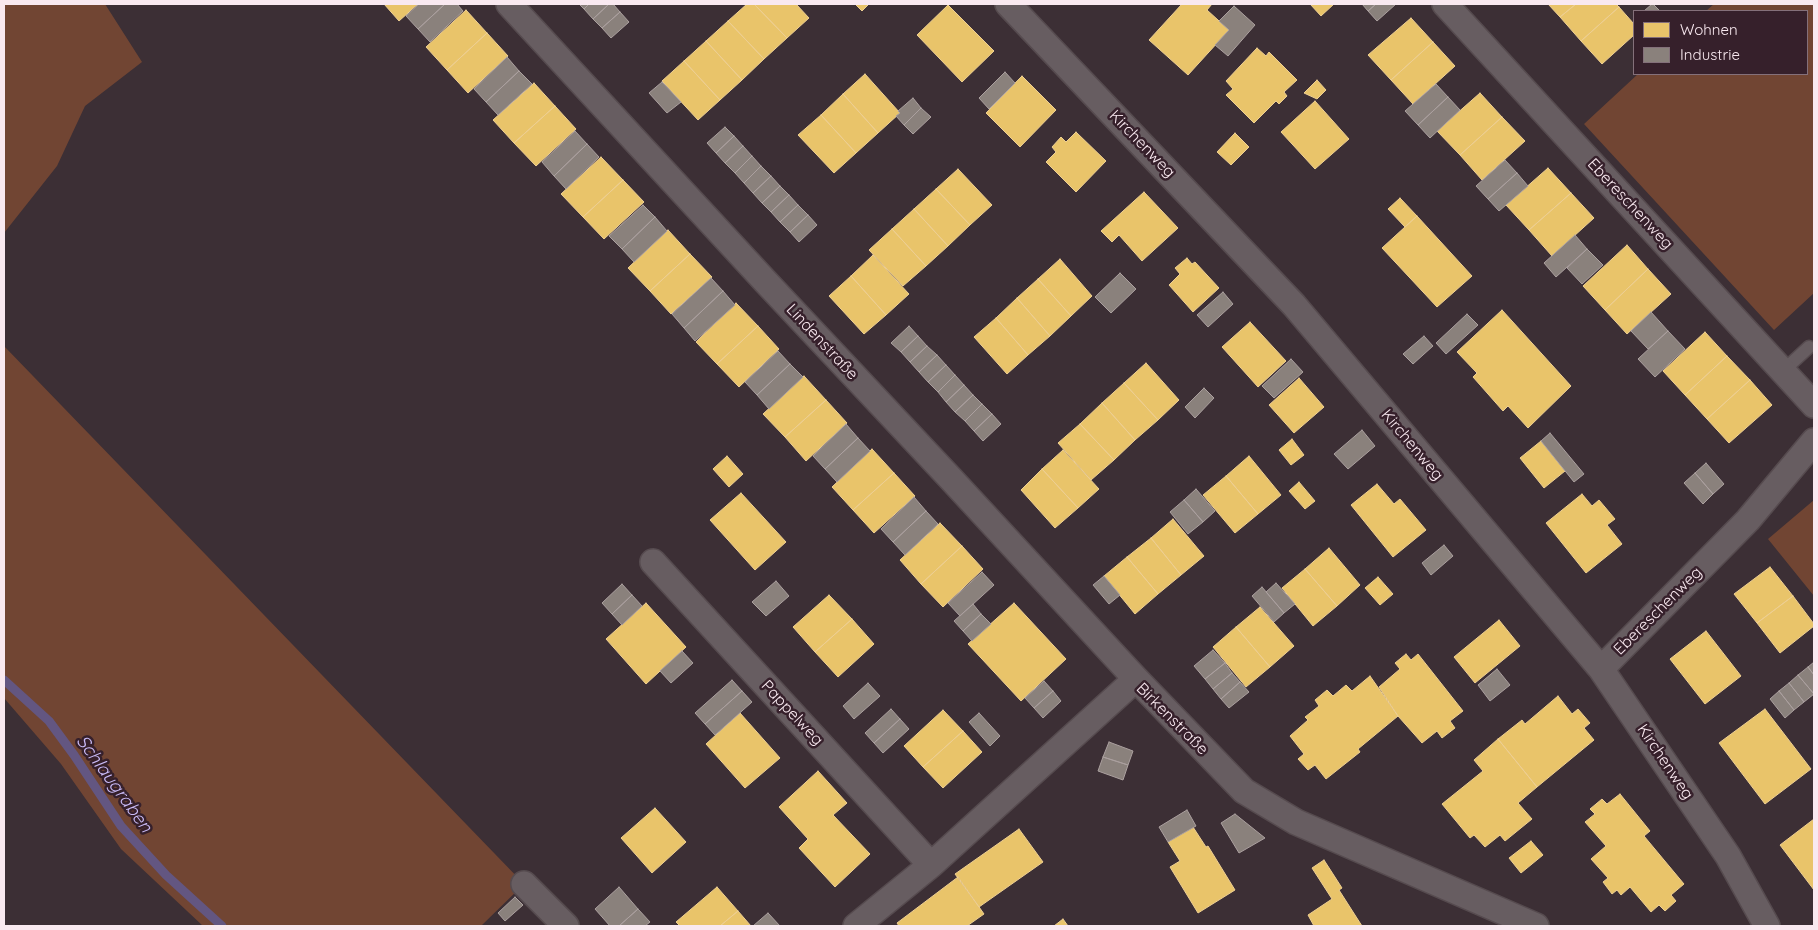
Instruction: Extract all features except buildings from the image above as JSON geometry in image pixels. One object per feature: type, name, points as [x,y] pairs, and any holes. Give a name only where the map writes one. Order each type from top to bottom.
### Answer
[{"type":"street","name":"Lindenstraße","points":[[509,4],[1136,679]]},
{"type":"street","name":"Kirchenweg","points":[[1008,4],[1294,305],[1601,669],[1728,856],[1765,926]]},
{"type":"street","name":"Ebereschenweg","points":[[1445,4],[1784,370],[1814,405]]},
{"type":"street","name":"Ebereschenweg","points":[[1601,669],[1744,524],[1814,441]]},
{"type":"street","name":"Pappelweg","points":[[653,562],[930,865]]},
{"type":"street","name":"Birkenstraße","points":[[867,923],[1136,679],[1244,791],[1296,822],[1536,926]]},
{"type":"street","points":[[524,884],[566,926]]},
{"type":"lane","points":[[1784,370],[1809,347]]},
{"type":"shaded area","points":[[4,4],[105,4],[142,62],[85,106],[57,166],[4,233]]},
{"type":"shaded area","points":[[1714,4],[1814,4],[1814,293],[1774,330],[1584,124],[1637,75],[1808,75],[1808,10],[1707,10]]},
{"type":"shaded area","points":[[4,346],[524,884],[481,926],[203,926],[121,849],[61,764],[4,698]]},
{"type":"shaded area","points":[[1814,500],[1814,596],[1768,539]]},
{"type":"waterway","name":"Schlaugraben","points":[[4,680],[49,721],[121,826],[166,875],[222,926]]}]
